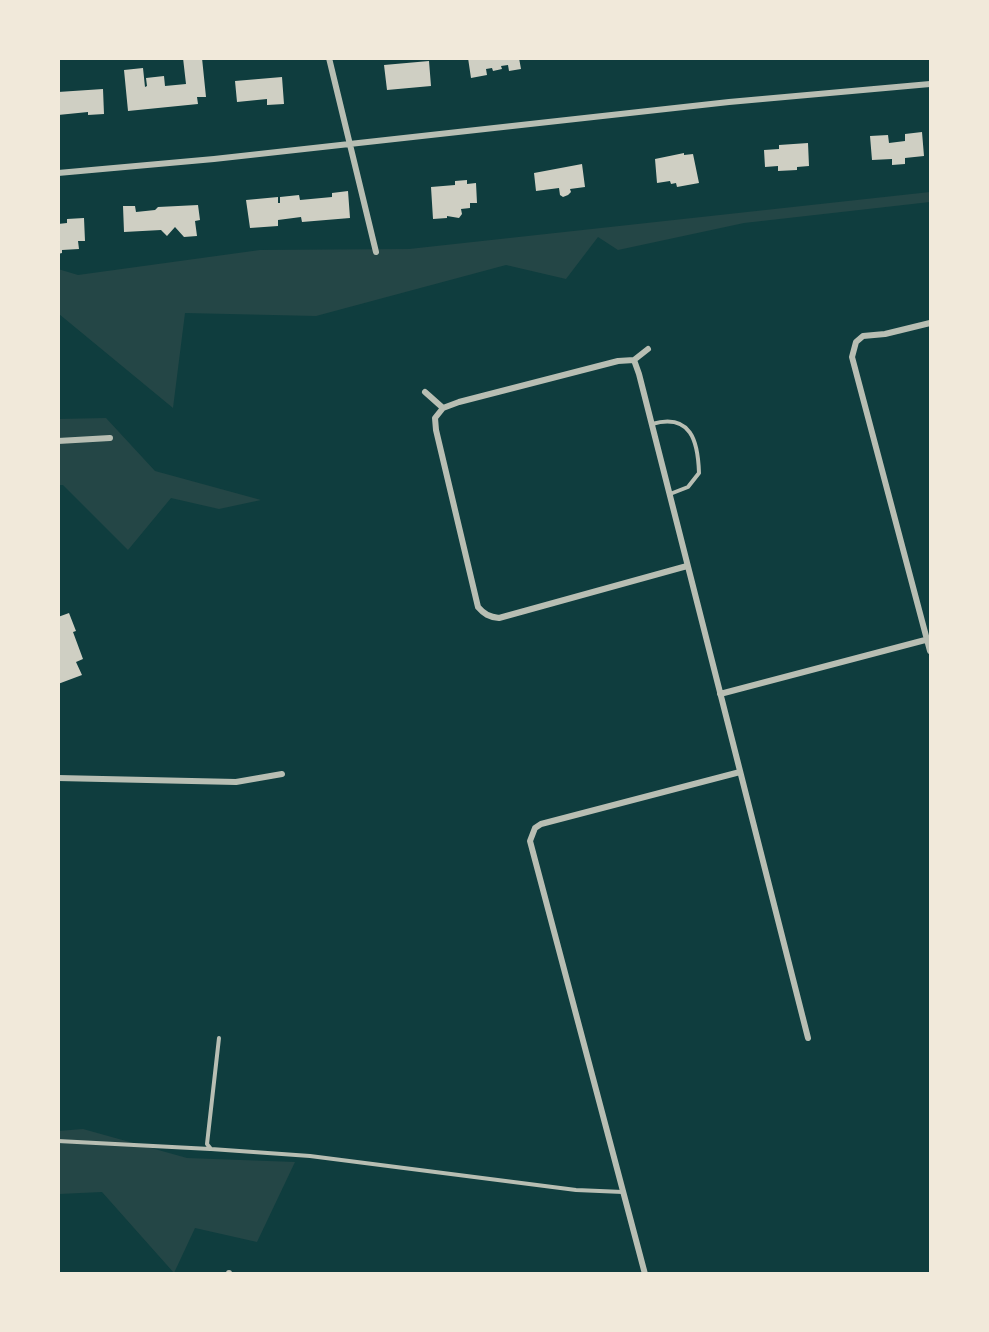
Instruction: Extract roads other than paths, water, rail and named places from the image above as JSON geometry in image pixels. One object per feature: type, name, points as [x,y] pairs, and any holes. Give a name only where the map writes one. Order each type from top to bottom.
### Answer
[{"type":"street","points":[[329,58],[376,252]]},
{"type":"street","points":[[58,173],[214,159],[729,102],[930,84]]},
{"type":"street","points":[[930,323],[885,334],[864,336],[856,342],[852,357],[929,639],[930,651]]},
{"type":"street","points":[[648,349],[634,360],[618,361],[442,408],[435,418],[436,430],[478,607],[492,618],[499,618],[687,566]]},
{"type":"street","points":[[634,360],[808,1038]]},
{"type":"street","points":[[425,392],[442,408]]},
{"type":"street","points":[[58,441],[110,438]]},
{"type":"street","points":[[720,694],[929,639]]},
{"type":"street","points":[[645,1274],[530,841],[531,834],[542,824],[740,772]]},
{"type":"street","points":[[58,778],[236,782],[282,774]]},
{"type":"lane","points":[[652,424],[677,422],[688,429],[695,440],[699,473],[688,487],[669,494]]},
{"type":"lane","points":[[211,1149],[207,1144],[219,1038]]},
{"type":"lane","points":[[58,1141],[310,1155],[576,1190],[623,1192]]}]
